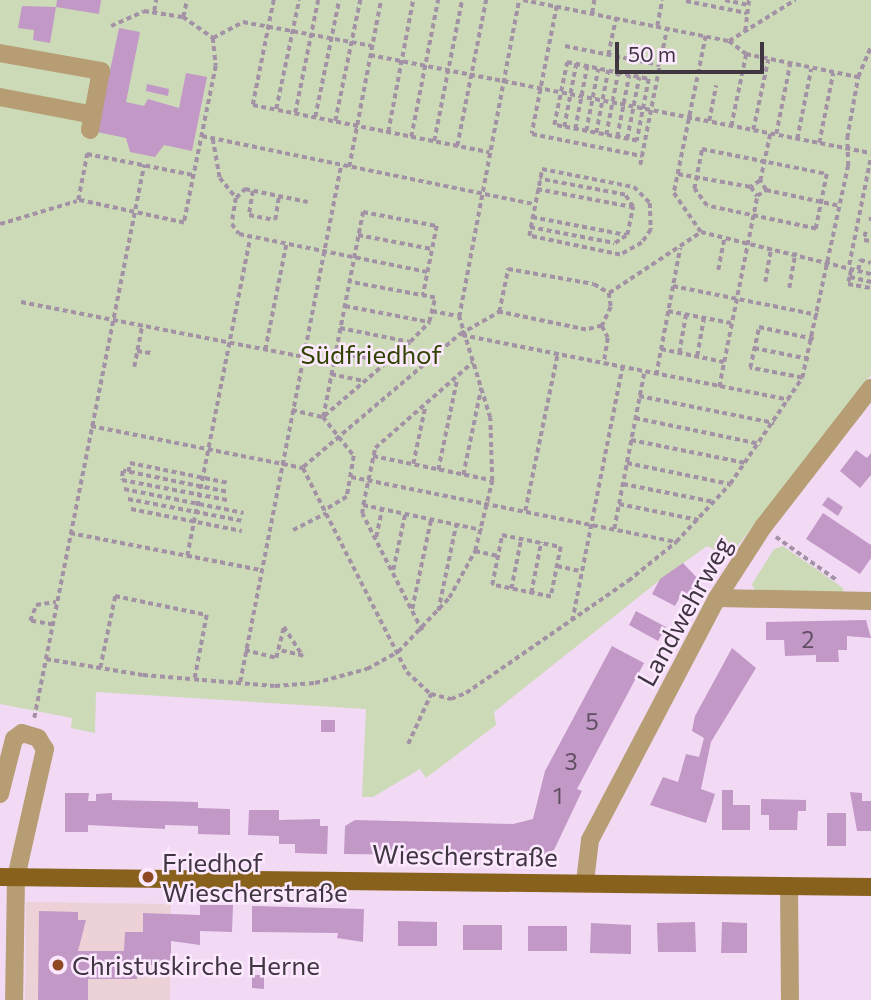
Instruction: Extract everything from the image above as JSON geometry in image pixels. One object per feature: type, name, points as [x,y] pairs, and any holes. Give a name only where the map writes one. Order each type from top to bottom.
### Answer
[{"type":"main road","name":"Wiescherstraße","points":[[8,878],[871,887]]},
{"type":"street","points":[[0,53],[101,71],[90,122],[0,97]]},
{"type":"street","name":"Landwehrweg","points":[[585,882],[590,840],[717,598],[763,527],[871,388]]},
{"type":"street","points":[[717,598],[862,601]]},
{"type":"street","points":[[0,794],[9,748],[22,733],[31,734],[45,749],[8,878],[14,1000]]},
{"type":"street","points":[[789,886],[790,1000]]},
{"type":"path","points":[[154,11],[156,0]]},
{"type":"path","points":[[183,17],[187,0]]},
{"type":"path","points":[[274,0],[253,104],[490,152]]},
{"type":"path","points":[[276,109],[299,0]]},
{"type":"path","points":[[295,113],[318,0]]},
{"type":"path","points":[[315,117],[340,0]]},
{"type":"path","points":[[335,121],[360,0]]},
{"type":"path","points":[[349,167],[381,0]]},
{"type":"path","points":[[388,132],[413,0]]},
{"type":"path","points":[[411,137],[438,0]]},
{"type":"path","points":[[435,141],[462,0]]},
{"type":"path","points":[[457,146],[486,0]]},
{"type":"path","points":[[46,659],[195,679],[315,683],[367,669],[398,652],[438,613],[475,551],[489,504],[492,481],[490,418],[482,386],[460,334],[459,317],[521,0],[729,41],[746,54],[858,77]]},
{"type":"path","points":[[592,13],[594,0]]},
{"type":"path","points":[[657,26],[662,0]]},
{"type":"path","points":[[725,0],[749,2],[745,31]]},
{"type":"path","points":[[729,41],[795,0]]},
{"type":"path","points":[[686,1],[747,13]]},
{"type":"path","points":[[557,6],[532,134],[642,156]]},
{"type":"path","points":[[0,224],[78,201],[184,223],[216,66],[213,38],[183,17],[154,11],[127,15],[111,26]]},
{"type":"path","points":[[608,55],[616,18]]},
{"type":"path","points":[[213,38],[243,22],[372,46]]},
{"type":"path","points":[[640,165],[667,28]]},
{"type":"path","points":[[706,36],[674,193],[701,232],[829,261],[871,274]]},
{"type":"path","points":[[565,46],[660,65]]},
{"type":"path","points":[[303,468],[407,672],[431,694],[451,699],[466,693],[572,622],[676,542],[698,520],[760,444],[802,378],[814,339],[841,206],[851,149],[846,138],[858,77],[869,60],[871,46]]},
{"type":"path","points":[[731,126],[746,54]]},
{"type":"path","points":[[370,55],[871,155],[848,284],[871,288]]},
{"type":"path","points":[[753,130],[768,60]]},
{"type":"path","points":[[567,62],[587,66],[649,79],[637,141],[554,125],[567,62]]},
{"type":"path","points":[[564,127],[576,64]]},
{"type":"path","points":[[678,174],[751,187],[760,181],[790,64]]},
{"type":"path","points":[[575,129],[587,66]]},
{"type":"path","points":[[586,131],[598,69]]},
{"type":"path","points":[[797,139],[811,69]]},
{"type":"path","points":[[596,133],[608,71]]},
{"type":"path","points":[[606,135],[618,72]]},
{"type":"path","points":[[819,143],[833,73]]},
{"type":"path","points":[[617,137],[629,75]]},
{"type":"path","points":[[627,139],[639,77]]},
{"type":"path","points":[[709,121],[716,86]]},
{"type":"path","points":[[202,136],[534,204]]},
{"type":"path","points":[[213,139],[220,178],[236,198]]},
{"type":"path","points":[[702,149],[827,174],[816,229],[753,218],[707,206],[694,189],[695,178],[702,149]]},
{"type":"path","points":[[78,201],[88,154],[194,175]]},
{"type":"path","points":[[31,734],[144,165]]},
{"type":"path","points":[[240,682],[341,165]]},
{"type":"path","points":[[541,169],[625,184],[650,203],[654,216],[642,243],[620,255],[529,236],[540,179],[541,169]]},
{"type":"path","points":[[530,227],[614,243],[627,235],[633,207],[625,195],[540,179]]},
{"type":"path","points":[[760,181],[766,190],[841,206]]},
{"type":"path","points":[[719,387],[757,196],[751,187]]},
{"type":"path","points":[[537,189],[633,207]]},
{"type":"path","points":[[308,202],[254,190],[240,190],[232,224],[250,239],[428,272]]},
{"type":"path","points":[[254,190],[249,215],[275,220],[279,196]]},
{"type":"path","points":[[757,196],[766,190]]},
{"type":"path","points":[[323,417],[363,212],[437,226],[423,296]]},
{"type":"path","points":[[532,217],[627,235]]},
{"type":"path","points":[[857,230],[868,232],[864,240],[871,241]]},
{"type":"path","points":[[609,293],[701,232]]},
{"type":"path","points":[[358,235],[433,250]]},
{"type":"path","points":[[187,556],[250,239]]},
{"type":"path","points":[[718,270],[724,239]]},
{"type":"path","points":[[265,350],[286,246]]},
{"type":"path","points":[[656,375],[680,248]]},
{"type":"path","points":[[765,282],[771,249]]},
{"type":"path","points":[[789,288],[796,253]]},
{"type":"path","points":[[858,270],[860,260],[871,263]]},
{"type":"path","points":[[499,312],[508,269],[594,284],[609,293]]},
{"type":"path","points":[[850,277],[871,282]]},
{"type":"path","points":[[323,417],[388,362],[429,322],[435,298],[349,282]]},
{"type":"path","points":[[673,286],[819,315]]},
{"type":"path","points":[[602,326],[611,307],[609,293]]},
{"type":"path","points":[[21,302],[303,357]]},
{"type":"path","points":[[345,305],[429,322]]},
{"type":"path","points":[[432,311],[459,317]]},
{"type":"path","points":[[668,311],[732,323]]},
{"type":"path","points":[[303,468],[460,334],[499,312],[586,330],[602,326]]},
{"type":"path","points":[[679,353],[686,314]]},
{"type":"path","points":[[696,356],[704,318]]},
{"type":"path","points":[[134,367],[142,326]]},
{"type":"path","points":[[602,326],[608,338],[603,365]]},
{"type":"path","points":[[802,378],[750,368],[758,327],[814,339]]},
{"type":"path","points":[[340,328],[410,342]]},
{"type":"path","points":[[460,334],[556,356],[789,400]]},
{"type":"path","points":[[754,348],[809,359]]},
{"type":"path","points":[[660,349],[724,362]]},
{"type":"path","points":[[137,351],[151,353]]},
{"type":"path","points":[[335,352],[388,362]]},
{"type":"path","points":[[525,511],[556,356]]},
{"type":"path","points":[[422,631],[375,539],[363,505],[375,448],[473,362]]},
{"type":"path","points":[[572,622],[622,369]]},
{"type":"path","points":[[614,529],[644,373]]},
{"type":"path","points":[[331,374],[365,381]]},
{"type":"path","points":[[438,470],[457,377]]},
{"type":"path","points":[[463,475],[482,386]]},
{"type":"path","points":[[639,396],[774,423]]},
{"type":"path","points":[[413,464],[426,405]]},
{"type":"path","points":[[292,410],[323,417],[354,456],[347,497],[293,530]]},
{"type":"path","points":[[635,418],[760,444]]},
{"type":"path","points":[[91,426],[303,468]]},
{"type":"path","points":[[631,440],[746,463]]},
{"type":"path","points":[[373,456],[492,481]]},
{"type":"path","points":[[228,500],[122,480],[130,463],[229,482]]},
{"type":"path","points":[[627,463],[730,484]]},
{"type":"path","points":[[128,472],[226,492]]},
{"type":"path","points":[[351,477],[676,542]]},
{"type":"path","points":[[623,484],[714,502]]},
{"type":"path","points":[[124,489],[244,513]]},
{"type":"path","points":[[128,499],[243,522]]},
{"type":"path","points":[[619,504],[698,520]]},
{"type":"path","points":[[363,505],[482,530]]},
{"type":"path","points":[[131,509],[242,531]]},
{"type":"path","points":[[375,539],[382,509]]},
{"type":"path","points":[[393,572],[405,514]]},
{"type":"path","points":[[411,611],[431,519]]},
{"type":"path","points":[[438,613],[456,525]]},
{"type":"path","points":[[763,527],[862,601]]},
{"type":"path","points":[[70,533],[261,570]]},
{"type":"path","points":[[502,535],[541,542],[561,547],[551,597],[492,585],[502,535]]},
{"type":"path","points":[[511,589],[522,539]]},
{"type":"path","points":[[531,593],[541,542]]},
{"type":"path","points":[[475,551],[498,556]]},
{"type":"path","points":[[557,566],[581,571]]},
{"type":"path","points":[[100,668],[114,596],[207,615],[195,679]]},
{"type":"path","points":[[52,625],[30,621],[36,606],[56,602]]},
{"type":"path","points":[[245,650],[276,658],[278,650],[284,627],[303,656],[278,650]]},
{"type":"path","points":[[408,744],[431,694]]},
{"type":"shaded area","points":[[26,902],[171,904],[170,1000],[25,1000]]},
{"type":"green space","name":"Südfriedhof","points":[[0,0],[871,0],[871,375],[729,557],[707,546],[660,580],[494,712],[496,725],[426,778],[420,769],[373,797],[362,797],[366,709],[96,692],[95,733],[71,728],[72,718],[0,704]]},
{"type":"green space","points":[[783,546],[843,588],[843,592],[755,591],[752,584],[774,549]]},
{"type":"building","points":[[57,0],[101,0],[99,14],[56,7]]},
{"type":"building","points":[[22,6],[56,7],[50,43],[33,40],[34,30],[18,28]]},
{"type":"building","points":[[119,28],[140,32],[126,102],[144,106],[148,99],[179,108],[186,73],[207,77],[192,151],[164,145],[155,157],[130,152],[126,138],[97,132]]},
{"type":"building","points":[[147,84],[169,89],[168,96],[146,91]]},
{"type":"building","points":[[856,450],[867,458],[871,453],[871,475],[860,488],[840,471]]},
{"type":"building","points":[[828,497],[843,507],[838,516],[822,505]]},
{"type":"building","points":[[823,513],[871,545],[871,558],[860,574],[806,539]]},
{"type":"building","points":[[683,563],[699,580],[690,595],[683,591],[675,606],[652,594],[660,579]]},
{"type":"building","points":[[636,611],[666,627],[658,641],[629,625]]},
{"type":"building","points":[[866,620],[871,638],[847,636],[847,650],[838,650],[839,662],[816,662],[816,655],[785,656],[784,640],[766,640],[766,622]]},
{"type":"building","points":[[612,646],[644,663],[577,789],[582,791],[554,850],[540,856],[344,854],[345,826],[355,820],[513,824],[533,819],[545,771]]},
{"type":"building","points":[[732,648],[756,668],[711,742],[701,789],[715,794],[706,823],[650,805],[663,777],[678,782],[686,754],[699,757],[704,738],[692,731],[695,716]]},
{"type":"building","points":[[321,720],[335,720],[335,732],[321,732]]},
{"type":"building","points":[[722,790],[733,790],[733,805],[750,805],[750,830],[722,830]]},
{"type":"building","points":[[850,792],[862,793],[862,801],[871,801],[871,831],[857,831]]},
{"type":"building","points":[[65,793],[89,793],[88,801],[96,801],[96,794],[112,793],[112,800],[198,802],[198,808],[230,809],[230,835],[198,834],[198,826],[165,825],[165,829],[88,825],[88,832],[65,832]]},
{"type":"building","points":[[761,799],[806,800],[806,811],[798,811],[797,830],[769,830],[769,815],[761,815]]},
{"type":"building","points":[[249,810],[279,810],[279,820],[320,819],[320,826],[328,826],[327,854],[295,853],[295,844],[279,844],[279,836],[248,835]]},
{"type":"building","points":[[827,813],[846,813],[846,846],[827,846]]},
{"type":"building","points":[[200,905],[233,905],[232,932],[200,931],[200,945],[171,941],[171,965],[137,965],[137,979],[88,979],[88,1000],[38,1000],[39,911],[78,912],[78,920],[86,920],[78,951],[124,951],[125,932],[143,932],[143,913],[200,915]]},
{"type":"building","points":[[252,906],[364,909],[363,942],[337,938],[338,933],[252,932]]},
{"type":"building","points":[[398,921],[437,922],[437,946],[398,946]]},
{"type":"building","points":[[695,922],[696,952],[658,952],[657,923]]},
{"type":"building","points":[[722,922],[747,923],[747,953],[721,953]]},
{"type":"building","points":[[591,923],[631,925],[631,954],[590,953]]},
{"type":"building","points":[[463,925],[502,925],[502,950],[463,950]]},
{"type":"building","points":[[528,926],[567,926],[567,951],[528,951]]},
{"type":"building","points":[[252,975],[264,975],[264,989],[252,988]]},
{"type":"place","name":"Friedhof Wiescherstraße","points":[[148,877]]},
{"type":"place","name":"Christuskirche Herne","points":[[58,965]]}]
